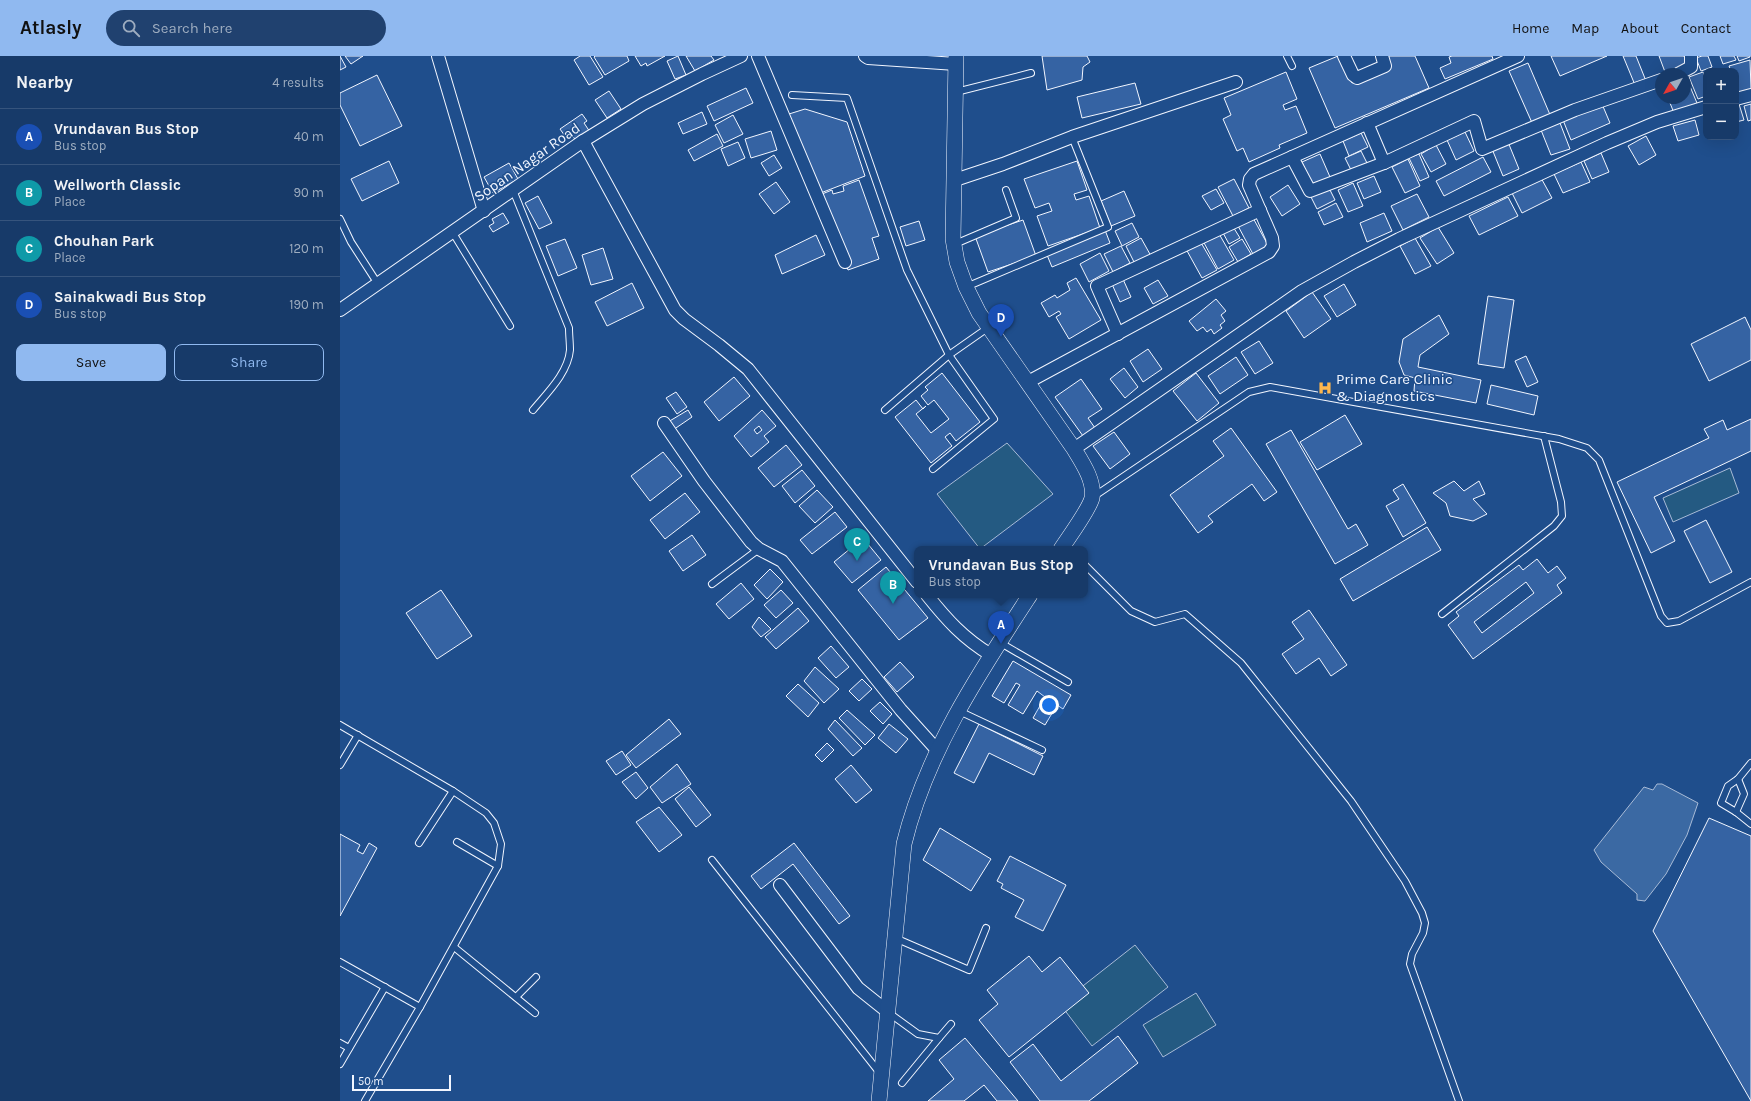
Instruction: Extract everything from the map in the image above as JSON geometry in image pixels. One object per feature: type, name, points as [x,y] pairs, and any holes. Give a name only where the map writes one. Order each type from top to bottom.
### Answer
[{"type":"street","points":[[438,56],[484,211]]},
{"type":"street","name":"Sopan Nagar Road","points":[[340,310],[583,141],[643,104],[741,56]]},
{"type":"street","points":[[758,56],[845,262]]},
{"type":"street","points":[[865,56],[868,58],[956,60],[954,180],[955,244],[957,262],[966,287],[979,313],[1074,448],[1085,469],[1090,483],[1092,498],[1066,546]]},
{"type":"street","points":[[1344,56],[1353,75],[1357,78],[1385,66],[1382,56]]},
{"type":"street","points":[[1028,382],[1269,252],[1273,246],[1272,238],[1249,185],[1250,179],[1258,172],[1518,56]]},
{"type":"street","points":[[1689,68],[1691,67],[1693,57]]},
{"type":"street","points":[[954,180],[1003,164],[1072,137],[1236,82]]},
{"type":"street","points":[[1292,157],[1310,191],[1384,163],[1474,121],[1482,149],[1575,110],[1655,82]]},
{"type":"street","points":[[1739,98],[1751,95]]},
{"type":"street","points":[[1074,448],[1302,291],[1354,262],[1399,239],[1607,143],[1657,122],[1703,108]]},
{"type":"street","points":[[1367,123],[1384,163]]},
{"type":"street","points":[[583,141],[675,310],[684,319],[748,369],[914,578]]},
{"type":"street","points":[[1118,334],[1097,286],[1260,210]]},
{"type":"street","points":[[664,423],[704,481],[750,542],[759,549],[782,561],[901,710],[937,750]]},
{"type":"street","points":[[929,598],[952,626],[970,643],[991,656]]},
{"type":"street","points":[[878,1101],[904,844],[911,815],[937,750],[999,642],[1028,598]]},
{"type":"street","points":[[780,885],[858,988],[888,1012]]},
{"type":"lane","points":[[1287,56],[1292,66]]},
{"type":"lane","points":[[956,92],[1031,73]]},
{"type":"lane","points":[[792,95],[847,98],[907,270],[949,355],[994,419],[933,469]]},
{"type":"lane","points":[[966,287],[1108,227],[1072,137]]},
{"type":"lane","points":[[513,190],[569,328],[570,350],[567,364],[533,410]]},
{"type":"lane","points":[[955,244],[1016,218],[1006,190]]},
{"type":"lane","points":[[340,218],[351,242],[378,284]]},
{"type":"lane","points":[[453,232],[510,326]]},
{"type":"lane","points":[[885,410],[949,355],[989,327]]},
{"type":"lane","points":[[1092,498],[1249,392],[1270,387],[1544,436],[1567,441],[1587,448],[1599,460],[1661,616],[1666,623],[1679,621],[1751,582]]},
{"type":"lane","points":[[1442,614],[1554,526],[1562,516],[1561,502],[1544,436]]},
{"type":"lane","points":[[712,584],[759,549]]},
{"type":"lane","points":[[1088,568],[1131,611],[1154,622],[1185,614],[1241,663],[1351,801],[1405,881],[1422,912],[1425,923],[1423,933],[1412,954],[1410,964],[1459,1101]]},
{"type":"lane","points":[[999,642],[1068,682]]},
{"type":"lane","points":[[959,711],[1042,750]]},
{"type":"lane","points":[[340,725],[453,791],[486,813],[494,823],[501,844],[498,866],[454,948],[365,1101]]},
{"type":"lane","points":[[340,765],[358,735]]},
{"type":"lane","points":[[1751,763],[1738,779],[1728,786],[1721,803],[1736,812],[1751,824]]},
{"type":"lane","points":[[1736,812],[1744,794],[1738,779]]},
{"type":"lane","points":[[419,843],[453,791]]},
{"type":"lane","points":[[457,842],[498,866]]},
{"type":"lane","points":[[712,860],[881,1075]]},
{"type":"lane","points":[[895,938],[969,970],[986,928]]},
{"type":"lane","points":[[454,948],[535,1013]]},
{"type":"lane","points":[[340,962],[420,1007]]},
{"type":"lane","points":[[516,997],[536,977]]},
{"type":"lane","points":[[340,1064],[385,987]]},
{"type":"lane","points":[[888,1012],[918,1034],[939,1038]]},
{"type":"lane","points":[[902,1083],[951,1024]]},
{"type":"lane","points":[[340,1043],[349,1048]]},
{"type":"shaded area","points":[[1007,443],[1053,494],[984,546],[978,546],[937,494]]},
{"type":"shaded area","points":[[1730,468],[1739,493],[1673,522],[1663,498]]},
{"type":"shaded area","points":[[1657,784],[1662,784],[1698,803],[1687,835],[1666,874],[1645,901],[1637,900],[1637,894],[1601,862],[1594,850],[1644,787],[1653,790]]},
{"type":"shaded area","points":[[1135,945],[1168,987],[1092,1046],[1060,1004]]},
{"type":"shaded area","points":[[1196,993],[1216,1025],[1163,1057],[1143,1025]]},
{"type":"building","points":[[340,56],[346,67],[340,70]]},
{"type":"building","points":[[345,56],[363,56],[351,64]]},
{"type":"building","points":[[580,56],[590,56],[603,77],[589,85],[574,60]]},
{"type":"building","points":[[627,56],[629,61],[605,75],[594,57]]},
{"type":"building","points":[[635,56],[665,56],[647,66],[646,63],[641,66]]},
{"type":"building","points":[[678,56],[686,75],[675,79],[667,61]]},
{"type":"building","points":[[686,56],[711,56],[714,60],[695,71]]},
{"type":"building","points":[[1042,56],[1087,56],[1090,62],[1083,67],[1082,80],[1047,90]]},
{"type":"building","points":[[1340,56],[1352,83],[1390,67],[1385,56],[1415,56],[1429,88],[1335,128],[1309,68]]},
{"type":"building","points":[[1492,56],[1493,59],[1445,79],[1440,68],[1451,63],[1449,57]]},
{"type":"building","points":[[1551,56],[1607,56],[1560,76]]},
{"type":"building","points":[[1623,56],[1636,56],[1646,81],[1635,85]]},
{"type":"building","points":[[1659,56],[1684,56],[1687,64],[1676,68],[1664,68]]},
{"type":"building","points":[[1708,56],[1712,67],[1703,68],[1703,70],[1701,71],[1696,58]]},
{"type":"building","points":[[1720,56],[1734,56],[1736,60],[1723,64]]},
{"type":"building","points":[[1737,56],[1750,56],[1750,57],[1739,61]]},
{"type":"building","points":[[1750,60],[1751,89],[1739,92],[1739,68],[1730,68],[1729,66]]},
{"type":"building","points":[[1528,63],[1551,117],[1533,125],[1509,71]]},
{"type":"building","points":[[1286,72],[1297,99],[1283,105],[1285,110],[1296,106],[1307,133],[1279,145],[1280,148],[1249,162],[1243,148],[1237,151],[1223,119],[1231,115],[1224,98]]},
{"type":"building","points":[[1703,72],[1703,97],[1698,99],[1691,82],[1691,76]]},
{"type":"building","points":[[377,75],[402,126],[360,146],[340,105],[340,93]]},
{"type":"building","points":[[1135,83],[1141,104],[1082,118],[1077,97]]},
{"type":"building","points":[[746,88],[753,103],[714,121],[707,106]]},
{"type":"building","points":[[1691,89],[1697,103],[1674,113],[1670,104],[1691,104]]},
{"type":"building","points":[[609,91],[621,109],[607,118],[595,100]]},
{"type":"building","points":[[1602,104],[1610,123],[1571,140],[1563,120]]},
{"type":"building","points":[[1739,104],[1744,120],[1739,121]]},
{"type":"building","points":[[1751,104],[1751,120],[1748,121],[1744,106]]},
{"type":"building","points":[[805,109],[847,122],[865,176],[818,194],[789,114]]},
{"type":"building","points":[[702,112],[707,124],[683,134],[678,123]]},
{"type":"building","points":[[582,114],[587,121],[584,123],[590,132],[576,141],[572,135],[567,139],[560,129]]},
{"type":"building","points":[[733,115],[743,134],[724,143],[715,125]]},
{"type":"building","points":[[1695,120],[1699,135],[1678,141],[1673,126]]},
{"type":"building","points":[[1560,123],[1570,149],[1551,155],[1541,130]]},
{"type":"building","points":[[771,131],[777,150],[751,158],[745,139]]},
{"type":"building","points":[[1465,132],[1474,151],[1456,160],[1447,140]]},
{"type":"building","points":[[1361,133],[1368,147],[1349,156],[1343,141]]},
{"type":"building","points":[[717,134],[723,146],[694,161],[688,150]]},
{"type":"building","points":[[1646,136],[1656,155],[1639,165],[1628,146]]},
{"type":"building","points":[[738,142],[745,158],[728,166],[721,149]]},
{"type":"building","points":[[1508,142],[1519,169],[1503,176],[1492,149]]},
{"type":"building","points":[[1436,145],[1446,164],[1431,172],[1421,154]]},
{"type":"building","points":[[1361,151],[1367,163],[1351,170],[1345,158]]},
{"type":"building","points":[[1601,153],[1609,172],[1592,179],[1584,161]]},
{"type":"building","points":[[1320,154],[1330,177],[1312,185],[1302,162]]},
{"type":"building","points":[[1419,154],[1429,177],[1420,181],[1409,158]]},
{"type":"building","points":[[774,155],[782,168],[769,176],[761,163]]},
{"type":"building","points":[[1483,157],[1491,172],[1444,196],[1436,181]]},
{"type":"building","points":[[1408,159],[1420,186],[1405,193],[1392,167]]},
{"type":"building","points":[[389,161],[399,183],[362,201],[351,179]]},
{"type":"building","points":[[1077,161],[1087,190],[1074,194],[1076,200],[1089,196],[1100,228],[1048,246],[1037,216],[1052,211],[1049,203],[1035,208],[1024,179]]},
{"type":"building","points":[[1581,162],[1590,182],[1563,193],[1554,174]]},
{"type":"building","points":[[509,163],[518,179],[493,193],[484,177]]},
{"type":"building","points":[[1374,176],[1381,192],[1364,199],[1357,183]]},
{"type":"building","points":[[1540,176],[1552,198],[1522,213],[1511,191]]},
{"type":"building","points":[[1234,179],[1249,208],[1233,216],[1218,187]]},
{"type":"building","points":[[859,180],[879,236],[872,238],[879,259],[848,270],[822,194],[832,190],[833,194],[844,191],[843,186]]},
{"type":"building","points":[[776,182],[790,202],[774,214],[759,194]]},
{"type":"building","points":[[1353,183],[1363,206],[1348,212],[1338,190]]},
{"type":"building","points":[[1288,185],[1300,204],[1282,216],[1270,197]]},
{"type":"building","points":[[1328,186],[1335,200],[1317,209],[1310,195]]},
{"type":"building","points":[[1216,189],[1224,203],[1211,210],[1202,196]]},
{"type":"building","points":[[1124,191],[1135,216],[1111,226],[1101,201]]},
{"type":"building","points":[[1417,194],[1429,217],[1403,230],[1391,206]]},
{"type":"building","points":[[538,196],[552,223],[539,229],[525,203]]},
{"type":"building","points":[[1508,197],[1518,216],[1479,235],[1469,216]]},
{"type":"building","points":[[1336,203],[1343,217],[1324,225],[1318,212]]},
{"type":"building","points":[[503,213],[509,223],[493,232],[489,226],[494,223],[492,219]]},
{"type":"building","points":[[1384,213],[1392,231],[1367,242],[1360,223]]},
{"type":"building","points":[[1252,216],[1269,247],[1254,256],[1237,224]]},
{"type":"building","points":[[1023,220],[1036,256],[988,272],[975,236]]},
{"type":"building","points":[[919,221],[925,240],[906,246],[900,227]]},
{"type":"building","points":[[1132,223],[1139,237],[1122,246],[1115,231]]},
{"type":"building","points":[[1232,225],[1240,238],[1229,244],[1222,231]]},
{"type":"building","points":[[1438,227],[1454,253],[1437,264],[1420,238]]},
{"type":"building","points":[[1105,230],[1110,243],[1052,267],[1047,255]]},
{"type":"building","points":[[1218,232],[1234,260],[1218,269],[1203,241]]},
{"type":"building","points":[[816,235],[825,255],[782,274],[775,255]]},
{"type":"building","points":[[1141,238],[1151,256],[1135,264],[1126,246]]},
{"type":"building","points":[[1415,238],[1431,266],[1415,274],[1400,246]]},
{"type":"building","points":[[565,239],[577,268],[558,276],[546,246]]},
{"type":"building","points":[[1242,239],[1251,254],[1238,262],[1229,247]]},
{"type":"building","points":[[1200,241],[1217,270],[1202,278],[1186,249]]},
{"type":"building","points":[[1121,246],[1130,263],[1113,272],[1104,254]]},
{"type":"building","points":[[603,248],[613,279],[591,285],[582,255]]},
{"type":"building","points":[[1100,253],[1109,271],[1089,282],[1080,264]]},
{"type":"building","points":[[1122,277],[1131,297],[1120,302],[1111,282]]},
{"type":"building","points":[[1076,278],[1101,320],[1069,339],[1056,317],[1061,314],[1059,311],[1049,317],[1041,303],[1055,295],[1057,298],[1070,290],[1067,283]]},
{"type":"building","points":[[1158,280],[1168,296],[1153,304],[1144,288]]},
{"type":"building","points":[[632,283],[644,308],[607,326],[595,302]]},
{"type":"building","points":[[1344,284],[1356,305],[1337,317],[1324,296]]},
{"type":"building","points":[[1312,292],[1331,319],[1304,338],[1286,311]]},
{"type":"building","points":[[1488,296],[1514,300],[1504,368],[1478,364]]},
{"type":"building","points":[[1216,299],[1226,311],[1221,315],[1225,321],[1220,325],[1222,328],[1214,334],[1211,329],[1207,332],[1203,327],[1197,331],[1189,321]]},
{"type":"building","points":[[1439,315],[1449,334],[1420,355],[1418,367],[1481,380],[1476,403],[1414,391],[1415,378],[1404,375],[1399,362],[1403,339]]},
{"type":"building","points":[[1745,317],[1751,330],[1751,360],[1709,381],[1691,344]]},
{"type":"building","points":[[1259,341],[1273,363],[1255,374],[1241,352]]},
{"type":"building","points":[[1148,349],[1162,369],[1143,382],[1130,361]]},
{"type":"building","points":[[1526,356],[1538,382],[1527,387],[1515,361]]},
{"type":"building","points":[[1236,357],[1248,375],[1220,394],[1208,376]]},
{"type":"building","points":[[1124,368],[1138,387],[1125,398],[1110,379]]},
{"type":"building","points":[[942,373],[980,422],[956,441],[950,433],[945,437],[952,446],[931,463],[895,417],[916,400],[923,409],[916,414],[931,433],[949,419],[934,400],[928,405],[921,396],[928,390],[925,387]]},
{"type":"building","points":[[1196,373],[1219,403],[1197,421],[1173,391]]},
{"type":"building","points":[[734,377],[750,396],[719,421],[704,402]]},
{"type":"building","points":[[1081,379],[1102,409],[1088,418],[1095,428],[1083,436],[1055,397]]},
{"type":"building","points":[[1491,385],[1538,396],[1534,415],[1487,404]]},
{"type":"building","points":[[676,392],[687,407],[677,414],[666,398]]},
{"type":"building","points":[[688,410],[692,417],[673,430],[668,422]]},
{"type":"building","points":[[762,410],[776,426],[764,436],[769,442],[751,457],[734,436]],"holes":[[[759,426],[762,430],[757,434],[754,430]]]},
{"type":"building","points":[[1345,415],[1362,444],[1317,470],[1300,442]]},
{"type":"building","points":[[1751,419],[1751,451],[1654,497],[1675,541],[1651,553],[1617,482],[1709,438],[1704,429],[1723,420],[1727,430]]},
{"type":"building","points":[[1231,428],[1277,492],[1264,501],[1252,484],[1208,516],[1213,522],[1198,533],[1170,495],[1224,456],[1213,441]]},
{"type":"building","points":[[1291,430],[1348,529],[1356,524],[1368,545],[1335,564],[1266,444]]},
{"type":"building","points":[[1114,432],[1130,454],[1110,469],[1093,446]]},
{"type":"building","points":[[786,445],[802,465],[774,487],[758,468]]},
{"type":"building","points":[[663,452],[682,476],[650,501],[631,476]]},
{"type":"building","points":[[802,470],[815,486],[795,503],[782,486]]},
{"type":"building","points":[[1454,481],[1464,491],[1479,481],[1485,494],[1473,499],[1487,514],[1473,521],[1450,516],[1446,503],[1433,493]]},
{"type":"building","points":[[1403,484],[1426,523],[1403,537],[1386,506],[1399,499],[1393,490]]},
{"type":"building","points":[[817,490],[833,507],[815,523],[799,506]]},
{"type":"building","points":[[685,493],[700,512],[665,539],[650,520]]},
{"type":"building","points":[[835,512],[847,527],[812,554],[800,540]]},
{"type":"building","points":[[1706,520],[1732,572],[1710,583],[1684,531]]},
{"type":"building","points":[[1427,527],[1441,550],[1353,601],[1340,579]]},
{"type":"building","points":[[692,535],[706,555],[683,571],[669,551]]},
{"type":"building","points":[[863,538],[881,560],[852,583],[834,562]]},
{"type":"building","points":[[1537,559],[1548,573],[1557,566],[1566,578],[1557,585],[1562,593],[1473,659],[1448,625],[1459,616],[1456,612],[1519,565],[1523,570]],"holes":[[[1526,582],[1534,593],[1482,633],[1474,622]]]},
{"type":"building","points":[[886,567],[928,618],[899,640],[858,590]]},
{"type":"building","points":[[770,569],[783,582],[767,599],[754,585]]},
{"type":"building","points":[[741,583],[754,599],[729,619],[716,604]]},
{"type":"building","points":[[441,590],[472,636],[437,659],[406,613]]},
{"type":"building","points":[[781,590],[793,603],[776,618],[764,605]]},
{"type":"building","points":[[798,608],[809,621],[776,649],[765,637]]},
{"type":"building","points":[[1309,610],[1347,665],[1331,676],[1319,658],[1296,674],[1282,654],[1304,639],[1292,622]]},
{"type":"building","points":[[759,617],[771,629],[761,637],[752,627]]},
{"type":"building","points":[[831,646],[849,667],[836,678],[818,658]]},
{"type":"building","points":[[1013,661],[1071,695],[1063,709],[1057,705],[1045,725],[1033,718],[1045,697],[1037,691],[1023,714],[1008,705],[1020,685],[1016,683],[1004,703],[992,696]]},
{"type":"building","points":[[900,662],[914,677],[897,692],[884,677]]},
{"type":"building","points":[[815,667],[839,689],[824,703],[804,681]]},
{"type":"building","points":[[862,679],[872,689],[859,701],[849,691]]},
{"type":"building","points":[[798,684],[819,703],[808,717],[786,696]]},
{"type":"building","points":[[880,702],[892,714],[883,724],[870,711]]},
{"type":"building","points":[[847,710],[875,735],[865,745],[839,718]]},
{"type":"building","points":[[669,719],[681,734],[636,768],[626,755]]},
{"type":"building","points":[[835,720],[862,748],[853,756],[828,729]]},
{"type":"building","points":[[889,724],[908,739],[896,753],[878,738]]},
{"type":"building","points":[[979,724],[1043,756],[1034,775],[989,753],[974,783],[954,773]]},
{"type":"building","points":[[827,743],[834,750],[822,762],[815,755]]},
{"type":"building","points":[[622,751],[631,765],[616,775],[606,761]]},
{"type":"building","points":[[677,764],[691,784],[662,803],[650,787]]},
{"type":"building","points":[[851,765],[872,790],[856,803],[835,779]]},
{"type":"building","points":[[636,772],[648,788],[636,799],[622,782]]},
{"type":"building","points":[[689,787],[711,815],[696,827],[675,799]]},
{"type":"building","points":[[659,807],[682,835],[659,852],[636,822]]},
{"type":"building","points":[[1709,818],[1751,836],[1751,1101],[1653,931]]},
{"type":"building","points":[[940,828],[991,859],[971,891],[923,860]]},
{"type":"building","points":[[340,834],[360,845],[357,851],[363,854],[369,843],[377,848],[340,916]]},
{"type":"building","points":[[794,843],[850,916],[839,924],[793,864],[761,889],[751,876]]},
{"type":"building","points":[[1010,856],[1066,885],[1043,931],[1015,917],[1024,900],[1001,888],[1003,884],[997,881]]},
{"type":"building","points":[[1029,956],[1042,972],[1060,957],[1089,993],[1009,1057],[979,1020],[998,1004],[987,990]]},
{"type":"building","points":[[1118,1036],[1138,1063],[1089,1101],[1040,1101],[1010,1062],[1033,1044],[1061,1081]]},
{"type":"building","points":[[965,1038],[1018,1101],[997,1101],[984,1085],[964,1101],[928,1101],[954,1079],[939,1060]]},
{"type":"place","name":"Sainakwadi Bus Stop","points":[[1001,337]]},
{"type":"place","name":"Prime Care Clinic & Diagnostics","points":[[1325,388]]},
{"type":"place","name":"Chouhan Park","points":[[857,561]]},
{"type":"place","name":"Wellworth Classic","points":[[893,604]]},
{"type":"place","name":"Vrundavan Bus Stop","points":[[1001,644]]}]
